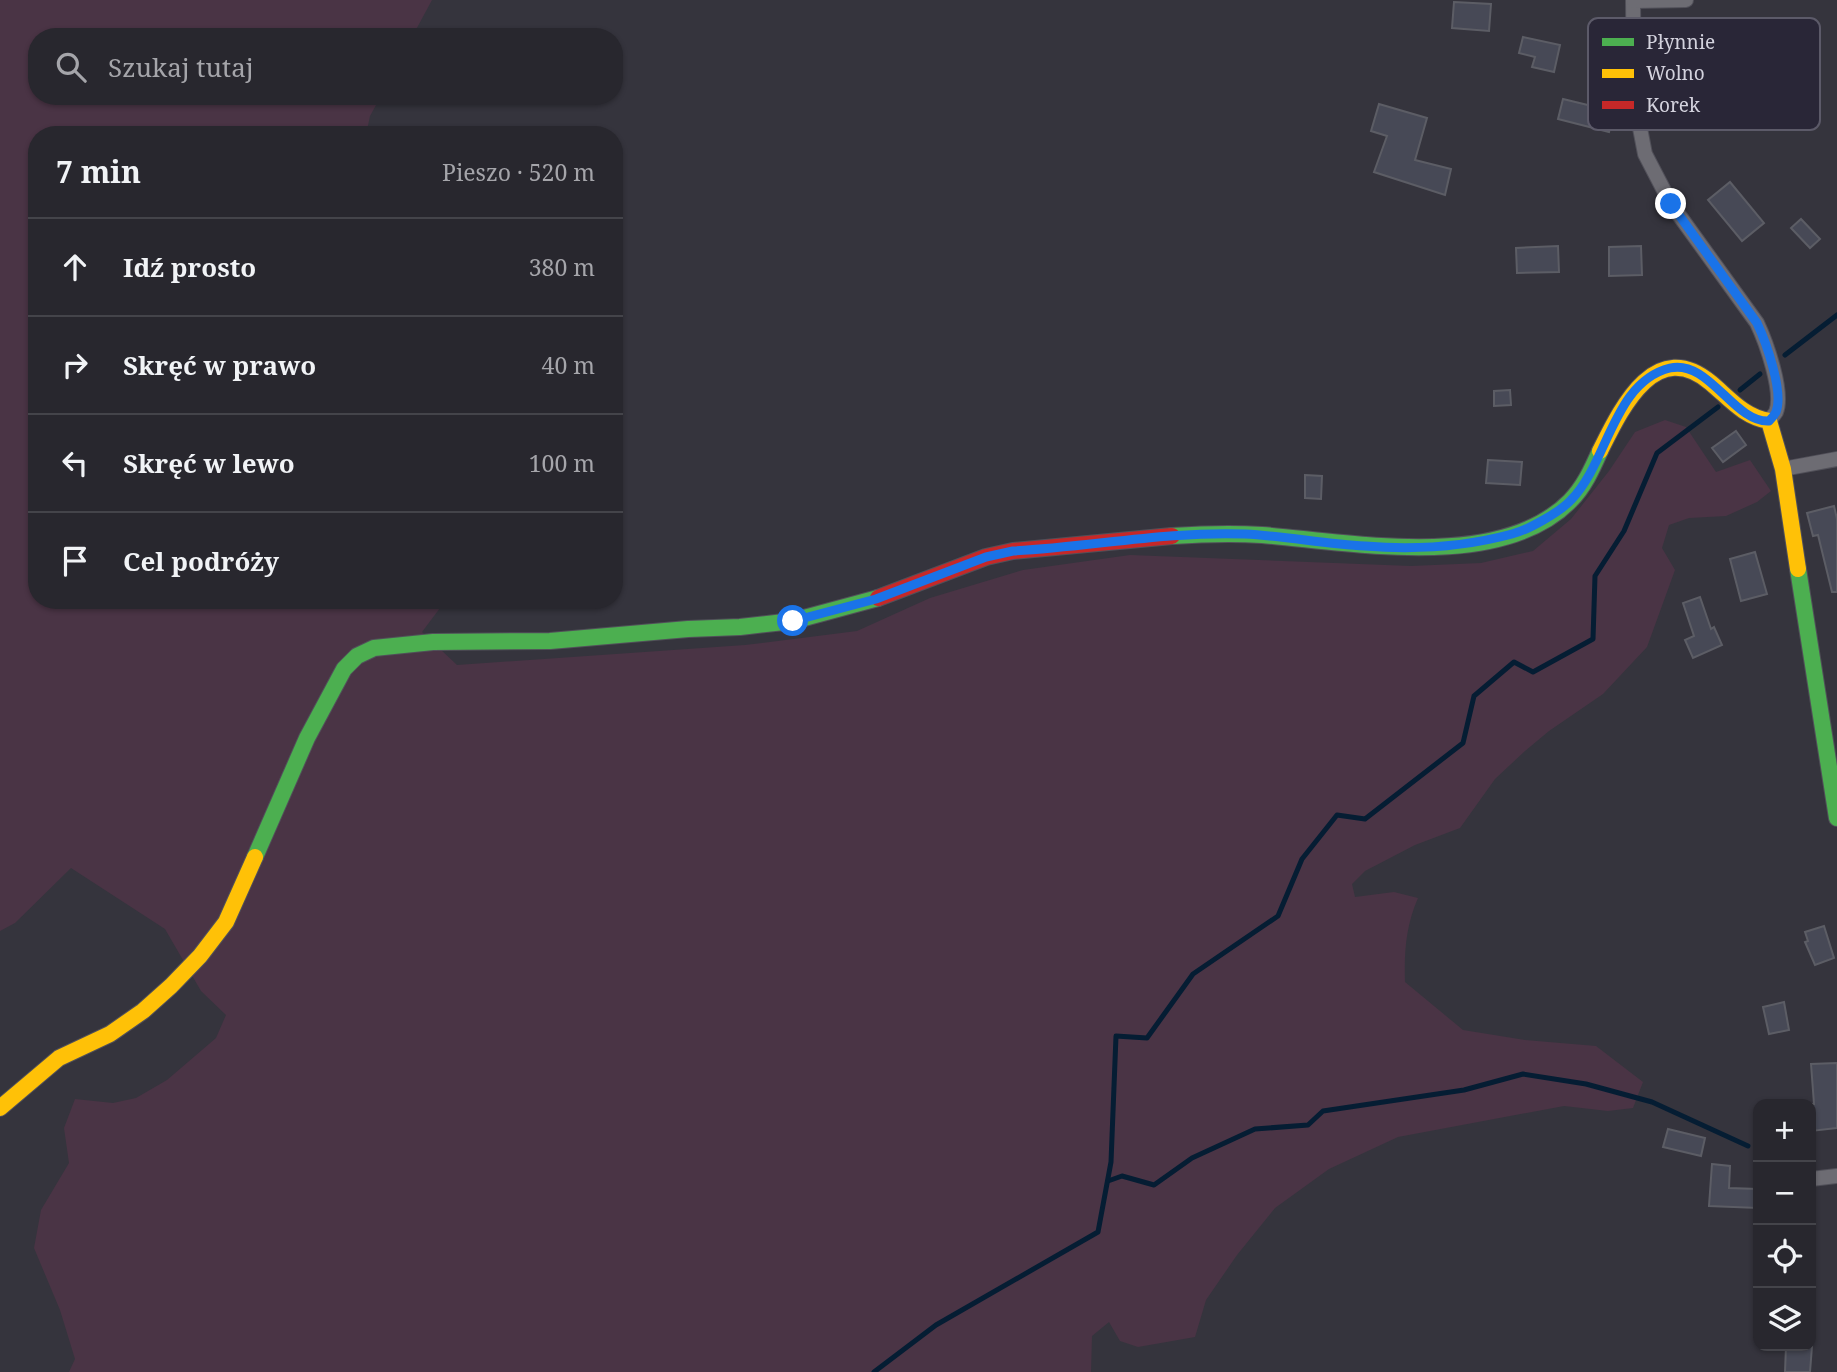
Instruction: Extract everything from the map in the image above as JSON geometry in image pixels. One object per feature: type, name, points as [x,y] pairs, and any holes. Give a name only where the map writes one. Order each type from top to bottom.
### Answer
[{"type":"street","points":[[1633,18],[1633,0],[1686,0]]},
{"type":"street","points":[[1640,130],[1646,154],[1671,204],[1757,323],[1766,343],[1773,364],[1777,396],[1777,411],[1769,421]]},
{"type":"street","points":[[0,1108],[59,1058],[110,1034],[143,1011],[200,956],[226,922],[307,738],[344,669],[357,656],[374,648],[433,642],[550,641],[793,621],[876,599],[986,557],[1013,551],[1185,534],[1246,534],[1365,546],[1431,548],[1514,534],[1542,520],[1571,500],[1597,462],[1616,420],[1631,396],[1650,377],[1672,368],[1692,370],[1755,419],[1769,421]]},
{"type":"street","points":[[1769,421],[1783,469],[1837,818]]},
{"type":"street","points":[[1783,469],[1837,458]]},
{"type":"street","points":[[1816,1178],[1837,1176]]},
{"type":"shaded area","points":[[0,0],[432,0],[417,28],[28,28],[28,105],[376,105],[368,126],[28,126],[28,609],[439,609],[422,632],[457,665],[745,645],[857,631],[930,598],[1023,570],[1130,555],[1411,566],[1481,563],[1533,551],[1571,519],[1609,471],[1635,432],[1665,420],[1686,427],[1716,472],[1750,460],[1771,491],[1757,502],[1726,516],[1689,518],[1669,525],[1662,548],[1675,570],[1647,647],[1603,694],[1549,731],[1495,779],[1460,828],[1415,845],[1365,871],[1352,884],[1355,897],[1394,892],[1418,898],[1407,939],[1405,982],[1463,1030],[1525,1040],[1596,1046],[1643,1082],[1633,1108],[1608,1111],[1564,1106],[1398,1137],[1329,1169],[1275,1208],[1237,1255],[1206,1300],[1195,1337],[1138,1347],[1120,1341],[1109,1322],[1092,1336],[1091,1372],[69,1372],[75,1359],[60,1310],[34,1248],[41,1210],[69,1163],[64,1128],[75,1099],[113,1103],[136,1098],[167,1080],[216,1038],[226,1015],[201,991],[165,929],[71,868],[15,923],[0,931]]},
{"type":"building","points":[[1454,2],[1491,4],[1489,31],[1452,28]]},
{"type":"building","points":[[1523,37],[1560,45],[1554,72],[1532,67],[1535,57],[1519,53]]},
{"type":"building","points":[[1563,99],[1588,105],[1588,127],[1558,119]]},
{"type":"building","points":[[1379,104],[1427,118],[1415,160],[1451,169],[1445,195],[1374,172],[1387,136],[1371,131]]},
{"type":"building","points":[[1730,182],[1764,223],[1742,241],[1708,200]]},
{"type":"building","points":[[1801,219],[1820,239],[1810,248],[1791,228]]},
{"type":"building","points":[[1558,246],[1559,272],[1517,273],[1516,248]]},
{"type":"building","points":[[1641,246],[1642,275],[1609,276],[1609,247]]},
{"type":"building","points":[[1510,390],[1511,405],[1494,406],[1494,391]]},
{"type":"building","points":[[1736,431],[1746,445],[1723,462],[1712,448]]},
{"type":"building","points":[[1488,460],[1522,462],[1520,485],[1486,483]]},
{"type":"building","points":[[1305,475],[1322,476],[1321,499],[1305,498]]},
{"type":"building","points":[[1834,506],[1837,519],[1837,592],[1832,592],[1818,535],[1813,536],[1807,513]]},
{"type":"building","points":[[1755,552],[1767,594],[1741,601],[1730,559]]},
{"type":"building","points":[[1700,597],[1711,629],[1714,627],[1722,645],[1693,658],[1685,640],[1694,636],[1683,603]]},
{"type":"building","points":[[1824,926],[1834,958],[1815,965],[1805,942],[1808,941],[1805,932]]},
{"type":"building","points":[[1784,1002],[1789,1030],[1769,1034],[1763,1007]]},
{"type":"building","points":[[1837,1063],[1837,1128],[1816,1130],[1816,1099],[1814,1099],[1811,1064]]},
{"type":"building","points":[[1668,1129],[1705,1138],[1701,1156],[1663,1147]]},
{"type":"building","points":[[1712,1164],[1730,1166],[1729,1188],[1753,1189],[1753,1208],[1709,1206]]},
{"type":"building","points":[[1786,1351],[1812,1351],[1810,1372],[1785,1372]]},
{"type":"waterway","points":[[1785,355],[1837,315]]},
{"type":"waterway","points":[[1740,390],[1760,374]]},
{"type":"waterway","points":[[874,1372],[936,1325],[1098,1232],[1111,1162],[1116,1036],[1147,1038],[1193,974],[1278,916],[1302,859],[1337,815],[1365,819],[1463,743],[1474,696],[1514,662],[1533,672],[1593,639],[1595,576],[1624,531],[1657,453],[1718,407]]},
{"type":"waterway","points":[[1108,1181],[1122,1176],[1154,1185],[1192,1158],[1255,1129],[1308,1125],[1323,1111],[1464,1090],[1523,1074],[1586,1084],[1652,1102],[1748,1146]]},
{"type":"traffic: fast","points":[[1172,536],[1251,534],[1380,546],[1465,545],[1505,537],[1540,523],[1575,496],[1600,451]]},
{"type":"traffic: fast","points":[[1798,569],[1837,818]]},
{"type":"traffic: fast","points":[[255,857],[307,738],[344,669],[357,656],[374,648],[433,642],[550,641],[740,627],[793,621],[878,598]]},
{"type":"traffic: slow","points":[[1600,451],[1618,416],[1642,384],[1657,373],[1673,368],[1691,371],[1711,383],[1752,416],[1769,421],[1783,469],[1798,569]]},
{"type":"traffic: slow","points":[[0,1108],[59,1058],[110,1034],[143,1011],[171,986],[200,956],[226,922],[255,857]]},
{"type":"traffic: jam","points":[[878,598],[986,557],[1013,551],[1172,536]]},
{"type":"route","points":[[793,621],[876,599],[986,557],[1013,551],[1185,534],[1246,534],[1365,546],[1431,548],[1514,534],[1542,520],[1571,500],[1597,462],[1616,420],[1631,396],[1650,377],[1672,368],[1692,370],[1755,419],[1769,421],[1777,411],[1777,396],[1773,364],[1757,323],[1671,204]]}]
